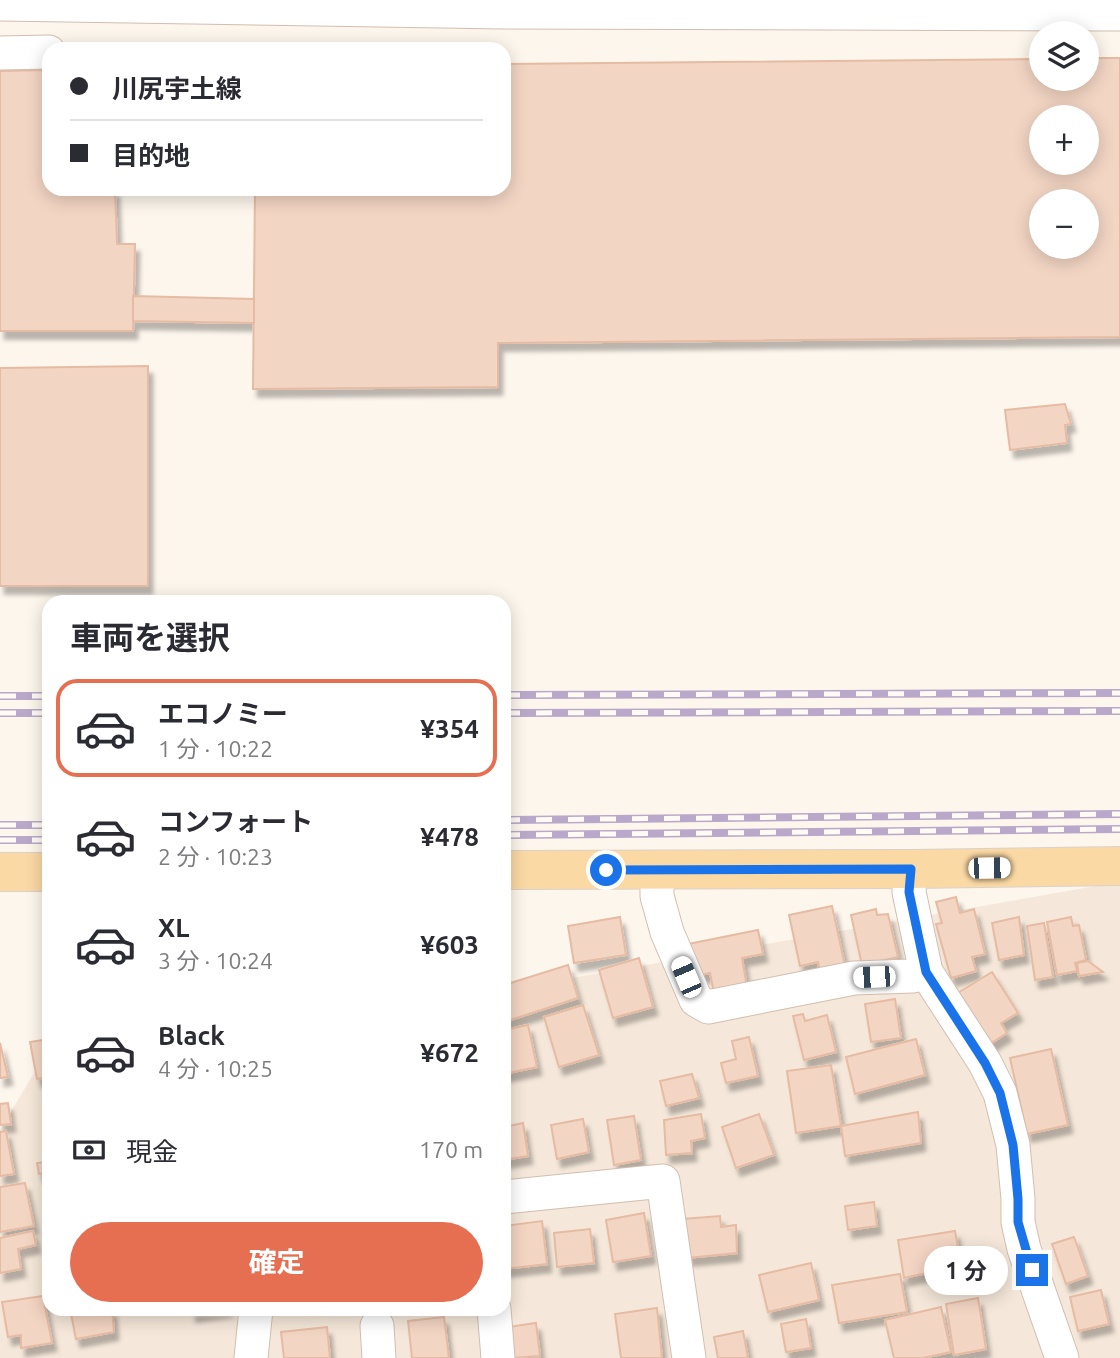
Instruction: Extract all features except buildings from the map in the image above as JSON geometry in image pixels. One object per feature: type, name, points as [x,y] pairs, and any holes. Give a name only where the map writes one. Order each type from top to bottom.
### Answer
[{"type":"main road","points":[[511,870],[1120,866]]},
{"type":"main road","points":[[0,873],[42,872]]},
{"type":"street","points":[[0,4],[1120,13]]},
{"type":"street","points":[[0,52],[42,52]]},
{"type":"street","points":[[911,869],[909,892],[926,972],[985,1063],[1000,1093],[1013,1145],[1021,1236],[1062,1358]]},
{"type":"street","points":[[657,870],[657,896],[667,932],[696,1000],[708,1007],[854,978],[926,972]]},
{"type":"street","points":[[511,1196],[663,1181],[689,1358]]},
{"type":"street","points":[[251,1358],[255,1316]]},
{"type":"street","points":[[495,1316],[498,1358]]},
{"type":"shaded area","points":[[1107,884],[1120,884],[1120,1358],[0,1358],[0,1130],[42,1060],[42,1316],[511,1316],[511,989]]},
{"type":"railway","points":[[511,695],[1120,693]]},
{"type":"railway","points":[[0,696],[42,696]]},
{"type":"railway","points":[[511,713],[1120,711]]},
{"type":"railway","points":[[0,713],[42,713]]},
{"type":"railway","points":[[511,820],[1120,814]]},
{"type":"railway","points":[[0,825],[42,825]]},
{"type":"railway","points":[[511,835],[1120,829]]},
{"type":"railway","points":[[0,840],[42,840]]},
{"type":"route","points":[[606,870],[911,869],[909,892],[926,972],[985,1063],[1000,1093],[1013,1145],[1018,1222],[1032,1270]]}]
